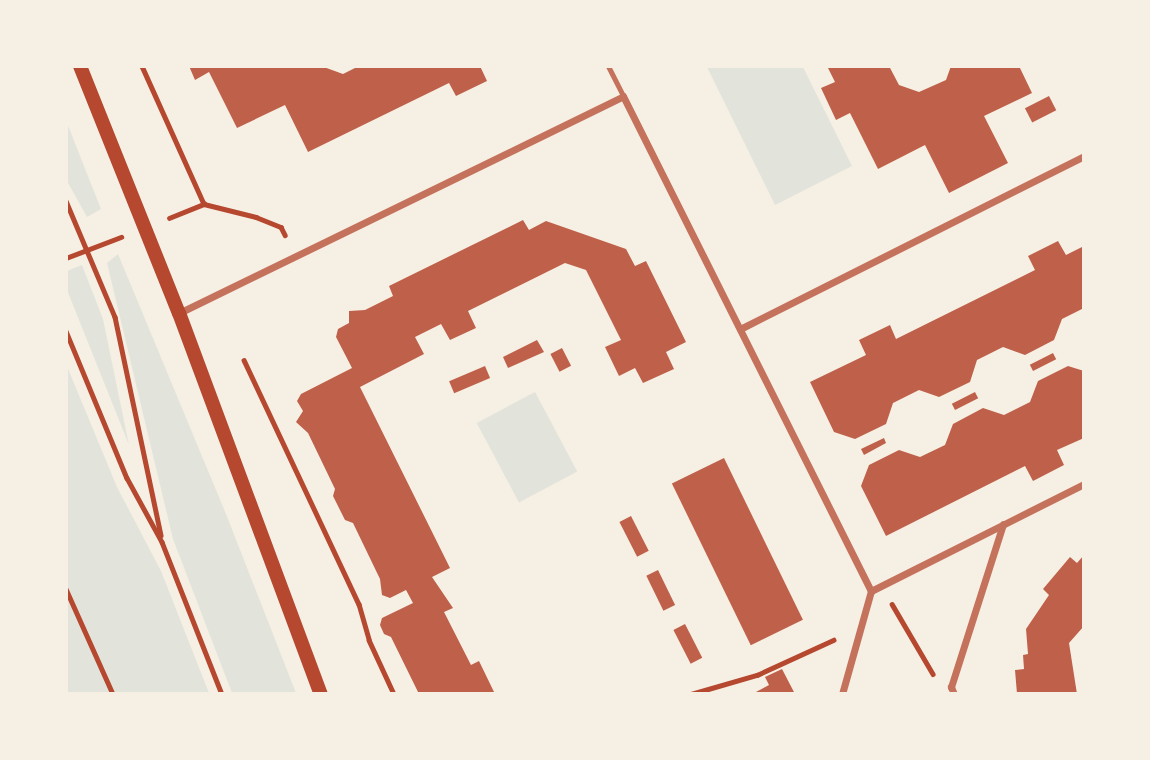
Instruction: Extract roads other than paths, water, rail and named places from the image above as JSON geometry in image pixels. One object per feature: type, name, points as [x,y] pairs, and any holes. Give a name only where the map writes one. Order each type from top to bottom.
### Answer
[{"type":"main road","points":[[80,66],[179,313],[321,694]]},
{"type":"street","points":[[179,313],[623,96],[871,592]]},
{"type":"street","points":[[740,329],[1083,156]]},
{"type":"street","points":[[842,694],[871,592],[882,584],[1083,484]]},
{"type":"street","points":[[952,690],[1003,524]]},
{"type":"lane","points":[[608,66],[623,96]]}]
